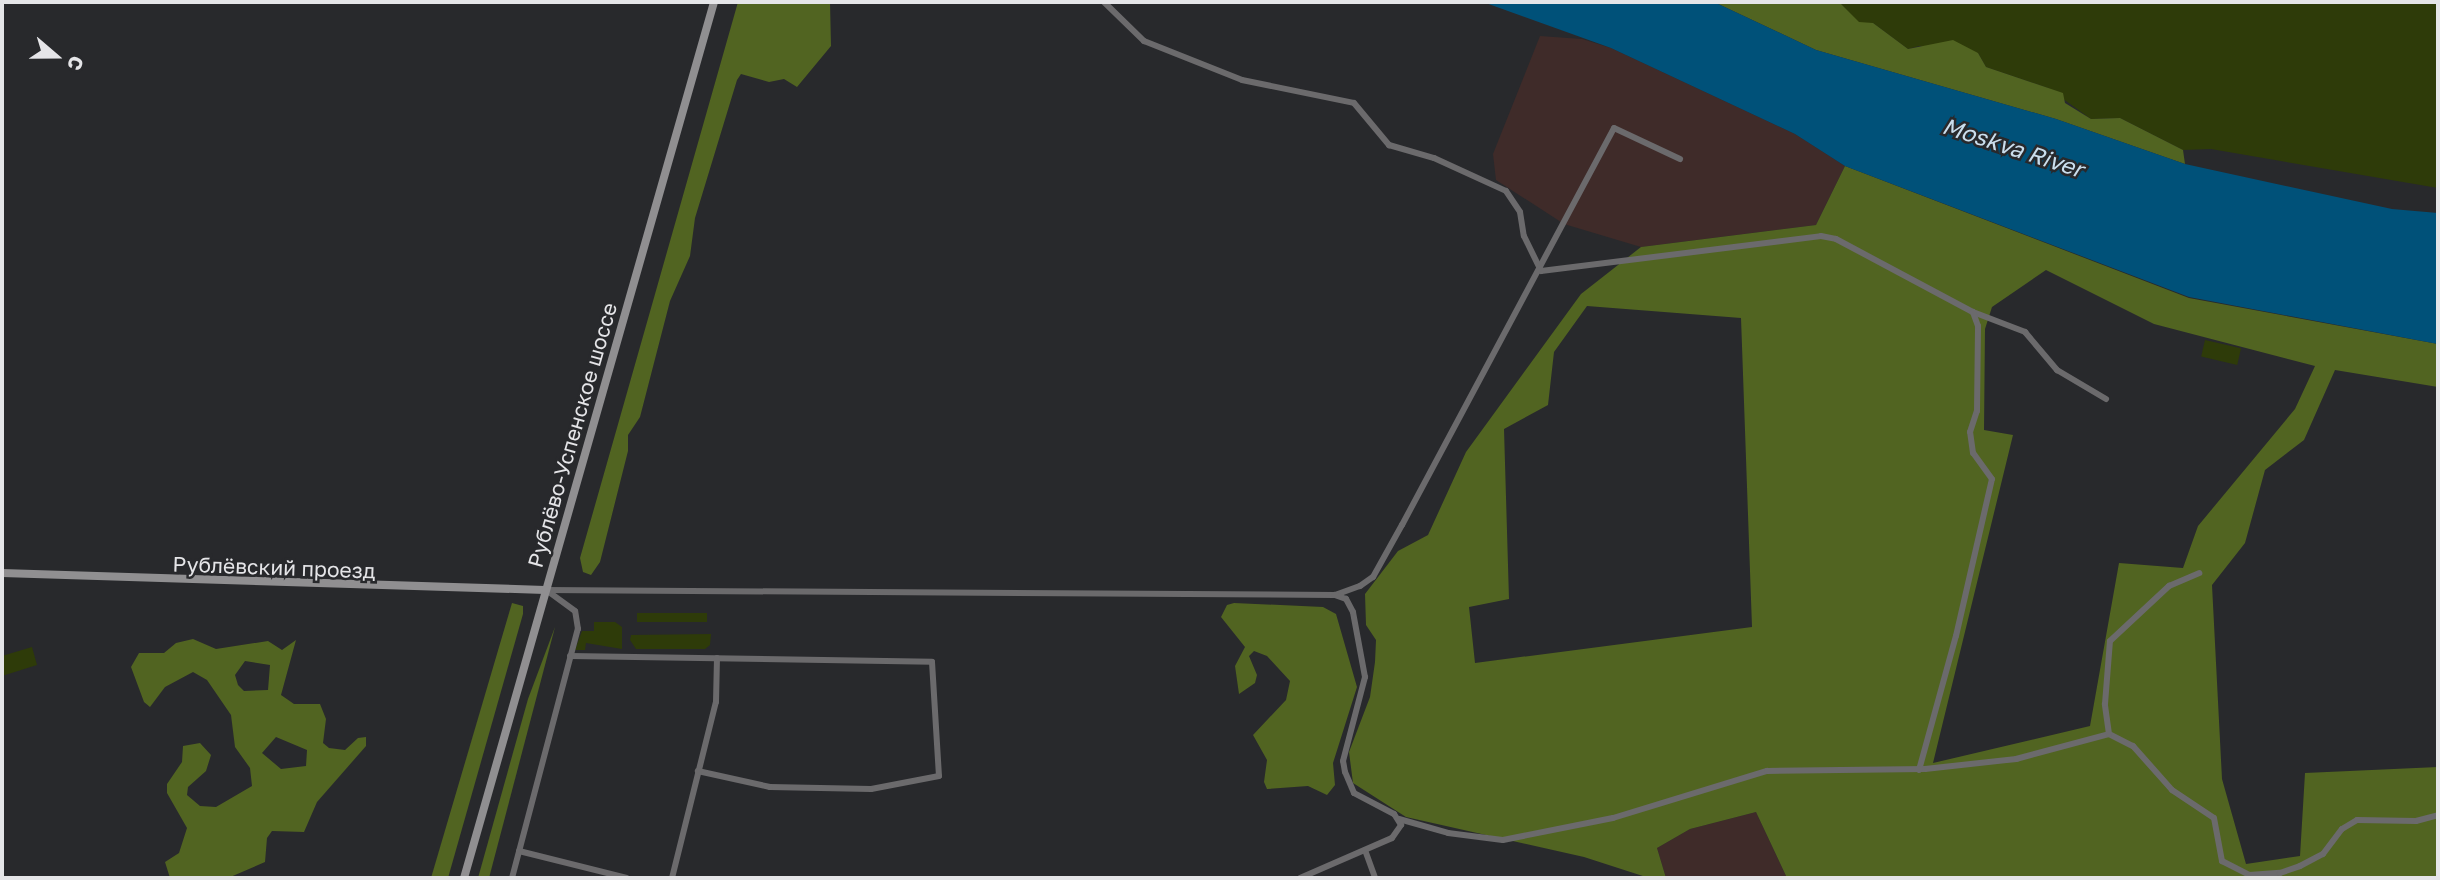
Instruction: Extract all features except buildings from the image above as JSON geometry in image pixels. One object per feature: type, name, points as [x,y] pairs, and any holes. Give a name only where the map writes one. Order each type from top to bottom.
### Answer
[{"type":"main road","name":"Рублёво-Успенское шоссе","points":[[464,878],[714,2]]},
{"type":"main road","name":"Рублёвский проезд","points":[[2,573],[545,590]]},
{"type":"street","points":[[1104,2],[1144,41],[1242,80],[1354,103],[1389,145],[1434,158],[1506,191],[1520,212],[1524,236],[1541,271]]},
{"type":"street","points":[[1335,595],[1373,577],[1494,348],[1541,271],[1614,128],[1680,159]]},
{"type":"street","points":[[1541,271],[1821,236],[1836,239],[1973,312],[2025,332],[2057,370],[2106,399]]},
{"type":"street","points":[[1919,769],[1956,636],[1992,479],[1973,453],[1969,432],[1977,411],[1978,326],[1973,312]]},
{"type":"street","points":[[2109,734],[2105,704],[2110,641],[2169,586],[2199,573]]},
{"type":"street","points":[[545,590],[1335,595],[1346,599],[1353,612],[1365,677],[1343,761],[1345,772],[1363,801],[1399,819],[1448,833],[1503,840],[1613,818],[1767,771],[1919,769],[2016,759],[2109,734],[2133,746],[2172,790],[2214,818],[2222,861],[2249,875],[2280,873],[2301,866],[2323,853],[2342,829],[2357,820],[2416,821],[2438,815]]},
{"type":"street","points":[[512,878],[578,629],[575,611],[545,590]]},
{"type":"street","points":[[570,656],[932,662],[942,772],[935,778],[865,789],[762,787],[698,771]]},
{"type":"street","points":[[672,878],[716,702],[717,658]]},
{"type":"street","points":[[1300,878],[1398,833],[1399,819]]},
{"type":"street","points":[[1365,850],[1375,878]]},
{"type":"street","points":[[519,851],[627,878]]},
{"type":"shaded area","points":[[1540,36],[1582,39],[1611,48],[1795,134],[1845,166],[1816,225],[1641,247],[1564,224],[1496,180],[1493,154]]},
{"type":"shaded area","points":[[1756,812],[1787,878],[1666,878],[1657,848],[1690,829]]},
{"type":"green space","points":[[738,2],[830,2],[831,46],[797,87],[784,79],[769,82],[741,74],[737,80],[695,218],[690,256],[670,301],[640,417],[628,435],[628,451],[600,562],[591,575],[583,572],[580,558]]},
{"type":"green space","points":[[1714,2],[1839,2],[1859,22],[1873,23],[1908,49],[1953,40],[1978,53],[1986,67],[2063,93],[2065,103],[2091,119],[2120,118],[2183,150],[2185,164],[2056,119],[1816,50]]},
{"type":"green space","points":[[1839,2],[2438,2],[2438,188],[2211,149],[2183,150],[2120,118],[2091,119],[2048,88],[1986,67],[1978,53],[1919,46],[1908,49],[1873,23],[1859,23]]},
{"type":"green space","points":[[1845,166],[2189,298],[2438,344],[2438,387],[2335,370],[2304,440],[2265,470],[2245,543],[2212,585],[2222,779],[2246,864],[2300,856],[2305,773],[2438,767],[2438,878],[1787,878],[1756,812],[1690,829],[1657,848],[1666,878],[1649,878],[1584,857],[1406,817],[1353,783],[1349,752],[1370,697],[1375,662],[1376,640],[1366,625],[1365,594],[1398,551],[1428,535],[1466,452],[1581,294],[1641,247],[1816,225]],"holes":[[[2046,270],[2154,324],[2315,366],[2295,409],[2198,526],[2183,568],[2119,563],[2090,726],[1933,763],[2013,435],[1984,430],[1985,329],[1992,307]],[[1587,306],[1741,318],[1752,627],[1475,663],[1469,607],[1509,599],[1504,429],[1548,405],[1554,352]]]},
{"type":"green space","points":[[2205,340],[2241,348],[2237,365],[2201,357]]},
{"type":"green space","points":[[512,603],[523,606],[523,614],[448,878],[431,878]]},
{"type":"green space","points":[[1234,603],[1323,607],[1336,614],[1357,687],[1333,763],[1335,785],[1327,795],[1308,786],[1267,789],[1264,782],[1267,760],[1253,735],[1286,700],[1290,681],[1267,656],[1254,651],[1249,656],[1257,675],[1255,683],[1239,694],[1235,666],[1245,647],[1221,617],[1227,605]]},
{"type":"green space","points":[[637,613],[707,613],[707,622],[637,622]]},
{"type":"green space","points":[[594,622],[615,622],[622,627],[622,649],[586,643],[585,650],[575,650],[582,631],[594,631]]},
{"type":"green space","points":[[555,627],[489,878],[478,878],[528,699]]},
{"type":"green space","points":[[711,634],[710,645],[705,649],[636,649],[630,640],[631,635]]},
{"type":"green space","points":[[193,639],[216,649],[268,641],[282,650],[296,640],[281,695],[294,704],[320,704],[326,719],[323,743],[329,748],[345,750],[358,738],[366,737],[366,746],[317,802],[304,832],[272,831],[267,838],[265,862],[228,878],[170,878],[165,862],[179,853],[187,828],[167,793],[167,784],[182,762],[183,746],[200,743],[211,755],[206,771],[188,787],[187,795],[200,806],[216,807],[252,786],[250,768],[235,747],[231,715],[207,680],[193,672],[165,687],[150,707],[144,702],[131,667],[139,653],[164,653],[176,643]],"holes":[[[245,661],[270,665],[268,690],[244,691],[238,685],[235,675]],[[276,737],[307,750],[306,766],[281,769],[262,753]]]},
{"type":"green space","points":[[32,647],[37,665],[2,676],[2,656]]},
{"type":"water","name":"Moskva River","points":[[1483,2],[1714,2],[1816,50],[2056,119],[2185,164],[2392,209],[2438,213],[2438,344],[2189,297],[1845,166],[1795,134],[1611,48]]}]
